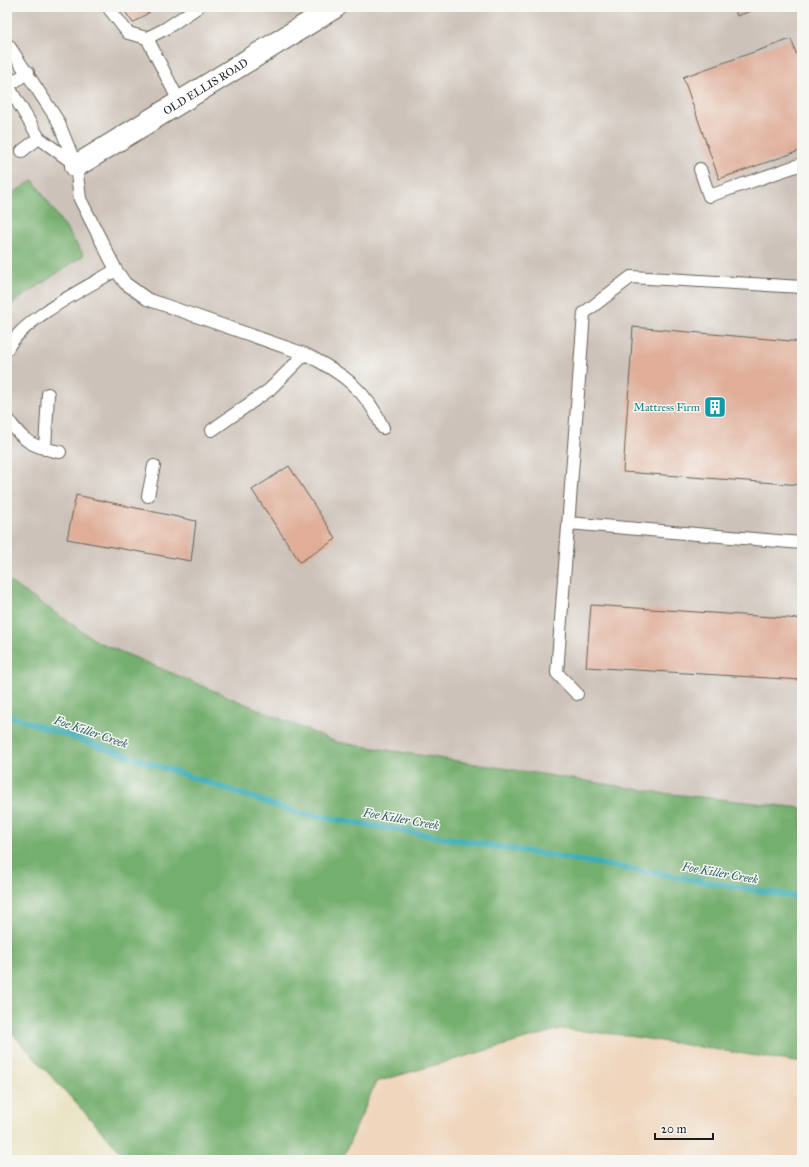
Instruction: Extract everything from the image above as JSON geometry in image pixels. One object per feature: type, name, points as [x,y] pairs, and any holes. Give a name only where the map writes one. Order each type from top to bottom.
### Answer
[{"type":"street","name":"OLD ELLIS ROAD","points":[[76,166],[335,7]]},
{"type":"lane","points":[[108,7],[128,33],[147,38],[165,29],[198,7]]},
{"type":"lane","points":[[147,38],[180,103]]},
{"type":"lane","points":[[7,46],[28,72],[58,121],[76,166],[80,199],[116,270],[125,283],[147,299],[305,354],[331,367],[354,384],[376,411],[383,428]]},
{"type":"lane","points":[[28,72],[8,85],[39,138],[76,166]]},
{"type":"lane","points":[[22,151],[39,138]]},
{"type":"lane","points":[[700,169],[709,196],[802,164]]},
{"type":"lane","points":[[7,349],[16,335],[31,321],[116,270]]},
{"type":"lane","points":[[577,694],[557,674],[584,313],[631,277],[802,287]]},
{"type":"lane","points":[[212,430],[269,390],[305,354]]},
{"type":"lane","points":[[45,449],[48,394]]},
{"type":"lane","points":[[7,418],[23,439],[35,446],[60,452]]},
{"type":"lane","points":[[148,496],[154,466]]},
{"type":"lane","points":[[568,523],[802,543]]},
{"type":"shaded area","points":[[7,7],[802,7],[802,808],[662,793],[336,742],[98,642],[7,580]]},
{"type":"shaded area","points":[[561,1029],[622,1035],[802,1063],[802,1160],[342,1160],[376,1082]]},
{"type":"green space","points":[[33,180],[84,255],[7,307],[7,197]]},
{"type":"green space","points":[[7,580],[98,642],[336,742],[662,793],[802,808],[802,1063],[622,1035],[561,1029],[376,1082],[342,1160],[128,1160],[7,1028]]},
{"type":"building","points":[[122,7],[157,7],[133,23]]},
{"type":"building","points":[[734,7],[762,7],[737,16]]},
{"type":"building","points":[[791,39],[802,69],[802,150],[719,179],[683,77]]},
{"type":"building","name":"Mattress Firm","points":[[633,327],[802,342],[802,485],[623,472]]},
{"type":"building","points":[[289,466],[336,539],[300,562],[252,490]]},
{"type":"building","points":[[76,495],[196,521],[191,561],[67,539]]},
{"type":"building","points":[[591,605],[802,619],[802,680],[586,667]]},
{"type":"waterway","name":"Foe Killer Creek","points":[[7,715],[298,813],[802,898]]},
{"type":"place","name":"Mattress Firm","points":[[715,407]]}]
